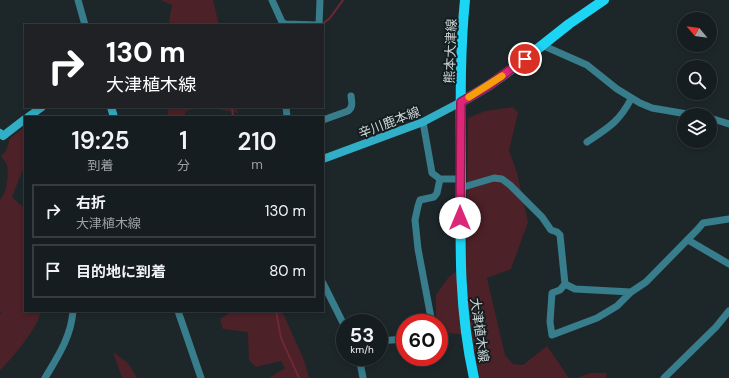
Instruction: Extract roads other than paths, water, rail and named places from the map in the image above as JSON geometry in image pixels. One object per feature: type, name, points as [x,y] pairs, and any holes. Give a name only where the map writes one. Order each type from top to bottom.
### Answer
[{"type":"main road","name":"熊本大津線","points":[[461,102],[465,0]]},
{"type":"main road","points":[[461,102],[488,86],[544,46],[569,24],[604,0]]},
{"type":"main road","name":"辛川鹿本線","points":[[324,159],[423,122],[461,102]]},
{"type":"main road","name":"大津植木線","points":[[461,102],[460,280],[465,330],[474,378]]},
{"type":"main road","points":[[29,116],[41,108]]},
{"type":"main road","points":[[1,136],[24,120]]},
{"type":"street","points":[[78,0],[85,24]]},
{"type":"street","points":[[272,0],[282,22],[285,24]]},
{"type":"street","points":[[319,24],[320,0]]},
{"type":"street","points":[[544,46],[587,65],[632,99],[652,108],[677,112]]},
{"type":"street","points":[[324,120],[351,109],[352,105],[350,96]]},
{"type":"street","points":[[587,142],[611,126],[632,99]]},
{"type":"street","points":[[717,120],[729,124]]},
{"type":"street","points":[[423,122],[432,173],[440,179],[460,184],[494,178],[502,179],[542,217],[551,230],[557,232],[560,236],[565,284],[560,290],[552,293],[550,322],[552,335],[606,313],[617,306],[631,292],[646,282],[703,223],[729,219]]},
{"type":"street","points":[[430,314],[418,249],[415,220],[420,200],[434,197],[437,193],[440,179]]},
{"type":"street","points":[[688,240],[729,264]]},
{"type":"street","points":[[565,284],[575,289],[631,292]]},
{"type":"street","points":[[324,285],[338,314]]},
{"type":"street","points":[[664,378],[716,327],[729,311]]},
{"type":"street","points":[[46,378],[67,339],[72,322],[73,312]]},
{"type":"street","points":[[178,312],[201,378]]},
{"type":"street","points":[[361,366],[363,378]]},
{"type":"waterway","points":[[322,24],[330,18],[343,0]]},
{"type":"waterway","points":[[232,108],[233,116]]},
{"type":"waterway","points":[[276,312],[281,338],[299,378]]}]
